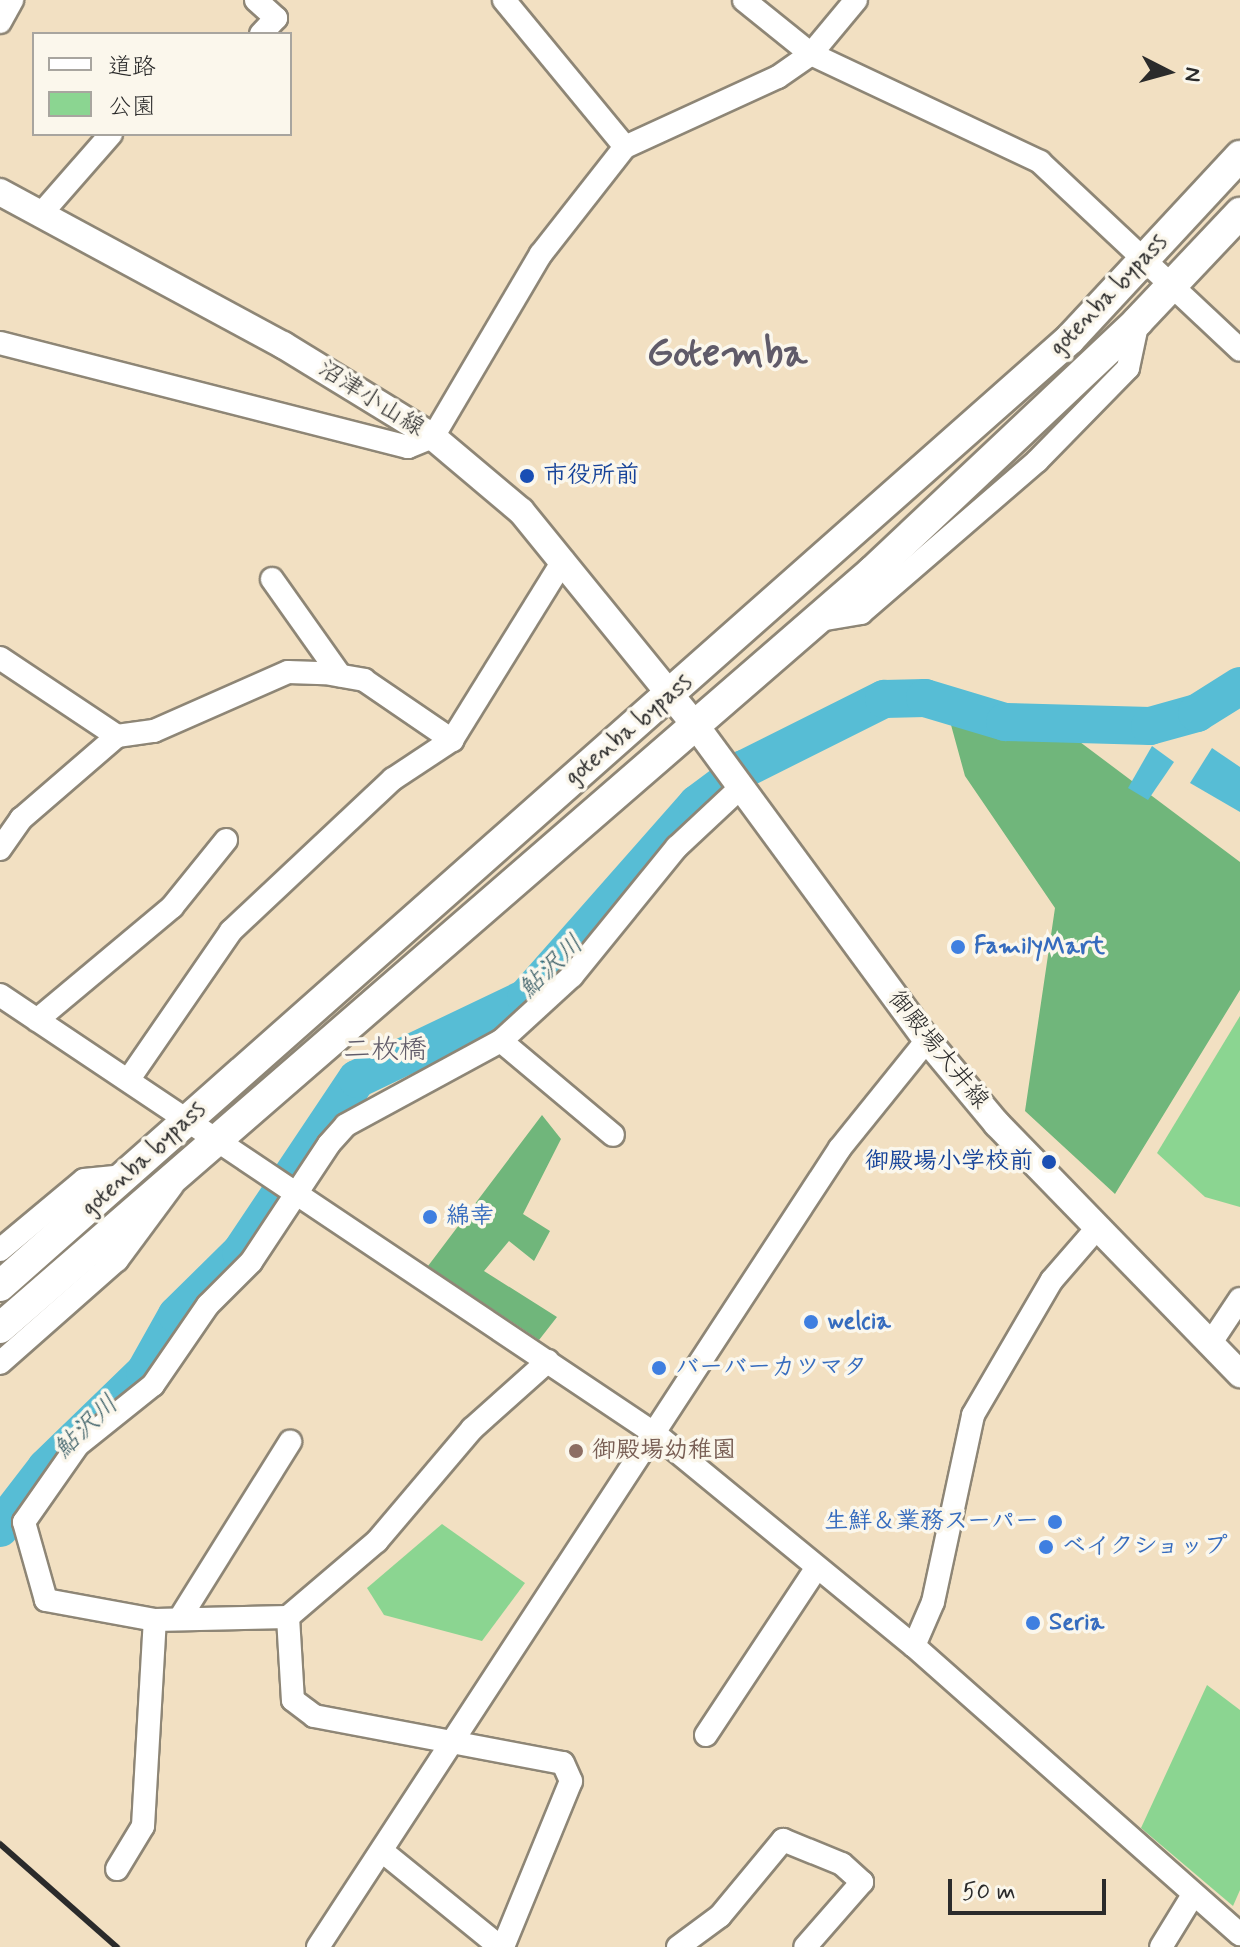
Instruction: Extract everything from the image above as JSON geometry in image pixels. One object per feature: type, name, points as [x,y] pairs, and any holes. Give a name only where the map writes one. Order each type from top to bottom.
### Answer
[{"type":"highway","name":"gotenba bypass","points":[[0,1286],[1070,339],[1240,156]]},
{"type":"highway","name":"gotenba bypass","points":[[0,1328],[814,621],[1138,321],[1240,213]]},
{"type":"main road","name":"沼津小山線","points":[[0,192],[283,345],[433,437],[521,511],[671,695]]},
{"type":"main road","name":"御殿場大井線","points":[[671,695],[927,1040],[1097,1228],[1240,1374]]},
{"type":"street","points":[[0,22],[12,0]]},
{"type":"street","points":[[256,0],[276,18],[263,32]]},
{"type":"street","points":[[504,0],[625,147]]},
{"type":"street","points":[[744,0],[811,54],[1040,162],[1147,257],[1240,350]]},
{"type":"street","points":[[0,343],[408,447],[433,437],[541,254],[625,147],[778,77],[811,54],[856,0]]},
{"type":"street","points":[[41,214],[109,136]]},
{"type":"street","points":[[129,1079],[231,931],[393,779],[452,740],[563,561]]},
{"type":"street","points":[[272,579],[340,675]]},
{"type":"street","points":[[0,658],[117,736]]},
{"type":"street","points":[[0,849],[21,819],[117,736],[154,731],[288,672],[340,675],[364,680],[452,740]]},
{"type":"street","points":[[548,1361],[472,1429],[377,1541],[288,1617],[155,1620],[46,1600],[24,1522],[78,1445],[153,1385],[346,1125],[501,1041],[572,976],[677,847],[740,788]]},
{"type":"street","points":[[37,1020],[172,907],[226,840]]},
{"type":"street","points":[[0,995],[658,1436],[914,1646],[1240,1934]]},
{"type":"street","points":[[318,1947],[658,1436],[840,1148],[927,1040]]},
{"type":"street","points":[[501,1041],[613,1135]]},
{"type":"street","points":[[0,1363],[117,1260],[183,1168]]},
{"type":"street","points":[[0,1250],[84,1180],[125,1176]]},
{"type":"street","points":[[914,1646],[933,1602],[973,1415],[1052,1280],[1097,1228]]},
{"type":"street","points":[[1210,1344],[1240,1299]]},
{"type":"street","points":[[180,1618],[290,1442]]},
{"type":"street","points":[[706,1735],[817,1567]]},
{"type":"street","points":[[288,1617],[293,1700],[314,1716],[563,1763],[571,1781],[501,1947],[382,1851]]},
{"type":"street","points":[[117,1869],[143,1826],[155,1620]]},
{"type":"street","points":[[678,1947],[720,1916],[783,1840],[842,1864],[862,1882],[805,1947]]},
{"type":"street","points":[[1161,1947],[1193,1895]]},
{"type":"green space","points":[[948,714],[1072,736],[1240,862],[1240,990],[1115,1194],[1025,1111],[1055,908],[965,776]]},
{"type":"green space","points":[[1240,1016],[1240,1207],[1205,1197],[1157,1153]]},
{"type":"green space","points":[[542,1115],[561,1139],[523,1214],[550,1231],[534,1261],[509,1241],[484,1271],[557,1317],[539,1340],[428,1266]]},
{"type":"green space","points":[[442,1524],[525,1583],[482,1641],[384,1615],[367,1588]]},
{"type":"green space","points":[[1207,1685],[1240,1710],[1240,1890],[1233,1906],[1141,1828]]},
{"type":"water","points":[[1152,746],[1174,762],[1148,800],[1128,788]]},
{"type":"water","points":[[1212,748],[1240,767],[1240,812],[1190,783]]},
{"type":"waterway","name":"鮎沢川","points":[[0,1528],[46,1468],[145,1372],[177,1315],[241,1252],[357,1079],[526,998],[697,804],[744,769],[884,699],[925,698],[1005,722],[1150,726],[1197,713],[1240,686]]},
{"type":"railway","points":[[0,1844],[117,1947]]},
{"type":"place","name":"市役所前","points":[[527,476]]},
{"type":"place","name":"FamilyMart","points":[[958,947]]},
{"type":"place","name":"御殿場小学校前","points":[[1049,1162]]},
{"type":"place","name":"綿幸","points":[[430,1217]]},
{"type":"place","name":"welcia","points":[[811,1322]]},
{"type":"place","name":"バーバーカツマタ","points":[[659,1368]]},
{"type":"place","name":"御殿場幼稚園","points":[[576,1451]]},
{"type":"place","name":"生鮮＆業務スーパー","points":[[1055,1522]]},
{"type":"place","name":"ベイクショップ","points":[[1046,1547]]},
{"type":"place","name":"Seria","points":[[1033,1623]]},
{"type":"district","name":"Gotemba","points":[[727,354]]},
{"type":"district","name":"二枚橋","points":[[385,1051]]}]
